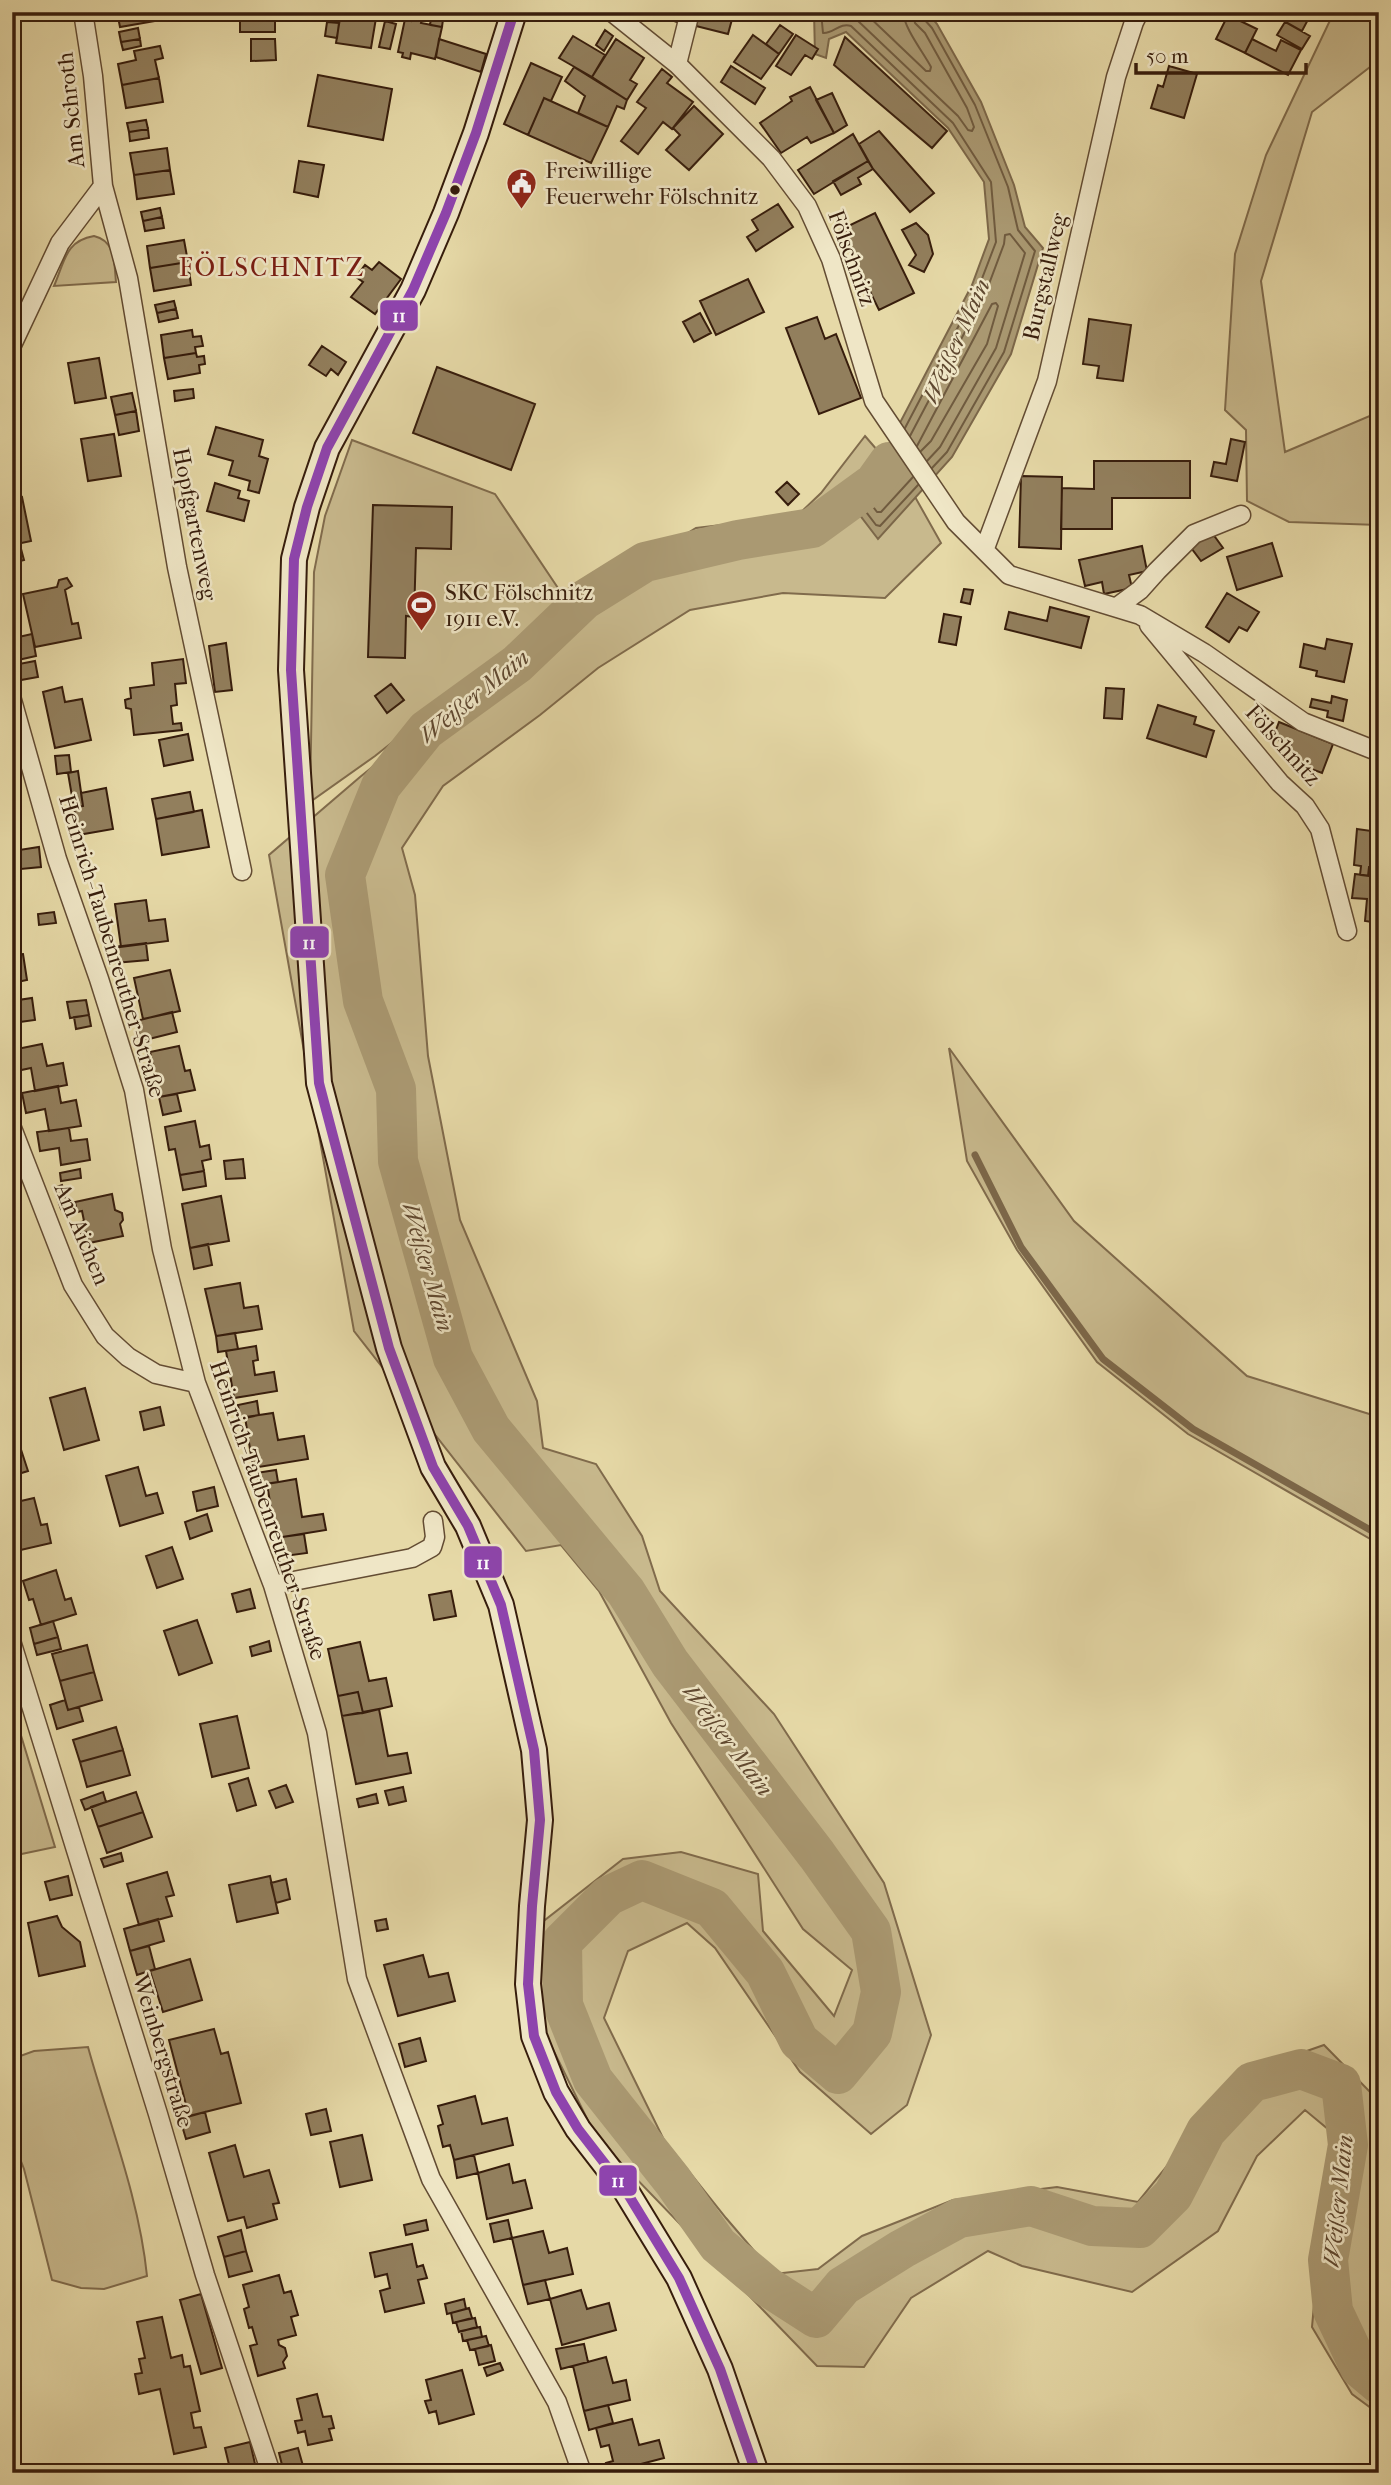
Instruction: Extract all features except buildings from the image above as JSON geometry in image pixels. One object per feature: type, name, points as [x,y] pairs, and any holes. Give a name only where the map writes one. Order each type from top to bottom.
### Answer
[{"type":"main road","points":[[514,12],[476,133],[446,213],[413,290],[327,448],[307,507],[294,559],[291,670],[319,1083],[389,1348],[433,1467],[468,1527],[501,1605],[507,1628],[534,1751],[540,1820],[531,1906],[528,1984],[534,2036],[561,2101],[578,2129],[626,2191],[679,2277],[720,2369],[756,2473]]},
{"type":"street","name":"Am Schroth","points":[[12,345],[60,243],[103,186],[93,76],[83,12]]},
{"type":"street","name":"Fölschnitz","points":[[612,12],[677,64],[771,159],[807,206],[831,259],[874,401],[956,522],[985,548],[1009,575],[1140,615],[1204,653],[1303,722],[1379,752]]},
{"type":"street","points":[[677,64],[690,12]]},
{"type":"street","name":"Burgstallweg","points":[[985,548],[1047,381],[1116,77],[1139,12]]},
{"type":"street","name":"Hopfgartenweg","points":[[103,186],[128,278],[177,567],[242,872]]},
{"type":"street","points":[[1117,607],[1140,590],[1194,534],[1241,515]]},
{"type":"street","name":"Fölschnitz","points":[[1140,615],[1280,783],[1305,806],[1320,829],[1347,931]]},
{"type":"street","name":"Heinrich-Taubenreuther-Straße","points":[[12,700],[57,859],[134,1090],[162,1249],[196,1383],[273,1585],[317,1733],[357,1979],[430,2179],[557,2402],[582,2473]]},
{"type":"street","name":"Am Aichen","points":[[12,1128],[73,1285],[105,1336],[128,1357],[156,1374],[196,1383]]},
{"type":"street","points":[[273,1585],[412,1558],[432,1547],[435,1537],[433,1521]]},
{"type":"street","name":"Weinbergstraße","points":[[12,1644],[205,2274],[271,2473]]},
{"type":"shaded area","points":[[1334,12],[1379,12],[1379,60],[1312,112],[1261,281],[1285,452],[1379,412],[1379,525],[1289,522],[1247,501],[1246,430],[1225,410],[1235,254],[1266,155]]},
{"type":"shaded area","points":[[94,236],[106,243],[113,254],[116,282],[54,286],[72,247],[77,242]]},
{"type":"shaded area","points":[[865,436],[910,488],[941,543],[885,598],[783,593],[690,610],[598,668],[540,715],[443,786],[402,848],[415,895],[428,1056],[460,1220],[537,1401],[543,1448],[596,1464],[642,1536],[660,1591],[774,1714],[884,1883],[931,2035],[907,2105],[871,2134],[800,2072],[715,1948],[687,1923],[628,1951],[604,2018],[664,2140],[774,2274],[818,2269],[862,2236],[953,2200],[1057,2187],[1138,2202],[1241,2074],[1324,2045],[1379,2098],[1379,2414],[1352,2394],[1312,2327],[1322,2216],[1335,2135],[1305,2110],[1257,2156],[1218,2231],[1132,2292],[1022,2266],[988,2251],[911,2298],[864,2367],[817,2366],[596,2137],[542,2027],[522,1938],[623,1859],[681,1852],[758,1874],[763,1931],[834,2016],[852,1970],[803,1929],[671,1723],[599,1591],[561,1545],[526,1551],[354,1331],[269,855],[360,777],[586,595],[696,528],[797,516],[821,493]]},
{"type":"shaded area","name":"SKC Fölschnitz 1911 e.V.","points":[[352,440],[495,494],[568,603],[375,756],[310,802],[314,572],[325,516]]},
{"type":"shaded area","points":[[949,1048],[1074,1221],[1247,1376],[1379,1417],[1379,1544],[1188,1434],[1097,1362],[1017,1250],[967,1161]]},
{"type":"shaded area","points":[[12,1706],[55,1847],[12,1856]]},
{"type":"shaded area","points":[[88,2047],[130,2189],[147,2276],[104,2289],[81,2288],[52,2280],[24,2169],[12,2138],[12,2059],[34,2051]]},
{"type":"water","points":[[814,12],[927,12],[937,24],[981,102],[1014,185],[1025,227],[1043,248],[1011,354],[952,457],[878,539],[846,497],[880,461],[972,285],[989,239],[984,182],[948,128],[846,32],[829,39],[826,58],[815,54]]},
{"type":"waterway","name":"Weißer Main","points":[[889,462],[874,483],[812,528],[738,540],[645,562],[584,600],[517,664],[426,730],[381,786],[345,875],[363,1001],[396,1089],[398,1161],[453,1358],[491,1429],[626,1592],[670,1663],[817,1855],[871,1931],[881,1992],[872,2033],[838,2074],[799,2041],[765,1972],[712,1908],[642,1880],[608,1896],[562,1942],[563,2005],[593,2080],[673,2181],[718,2245],[768,2287],[816,2318],[843,2286],[959,2218],[1031,2206],[1092,2226],[1140,2228],[1173,2195],[1206,2131],[1252,2082],[1301,2069],[1341,2084],[1348,2145],[1328,2260],[1333,2311],[1360,2368],[1379,2384]]},
{"type":"waterway","points":[[975,1155],[1021,1247],[1103,1359],[1193,1429],[1379,1535]]},
{"type":"transit line","name":"11","points":[[514,12],[476,133],[446,213],[413,290],[327,448],[307,507],[294,559],[291,670],[319,1083],[389,1348],[433,1467],[468,1526],[501,1605],[534,1750],[540,1820],[528,1984],[534,2036],[556,2092],[578,2129],[626,2191],[679,2278],[720,2369],[756,2473]]},
{"type":"place","name":"Freiwillige Feuerwehr Fölschnitz","points":[[522,210]]},
{"type":"place","name":"SKC Fölschnitz 1911 e.V.","points":[[422,632]]},
{"type":"district","name":"FÖLSCHNITZ","points":[[272,267]]}]
